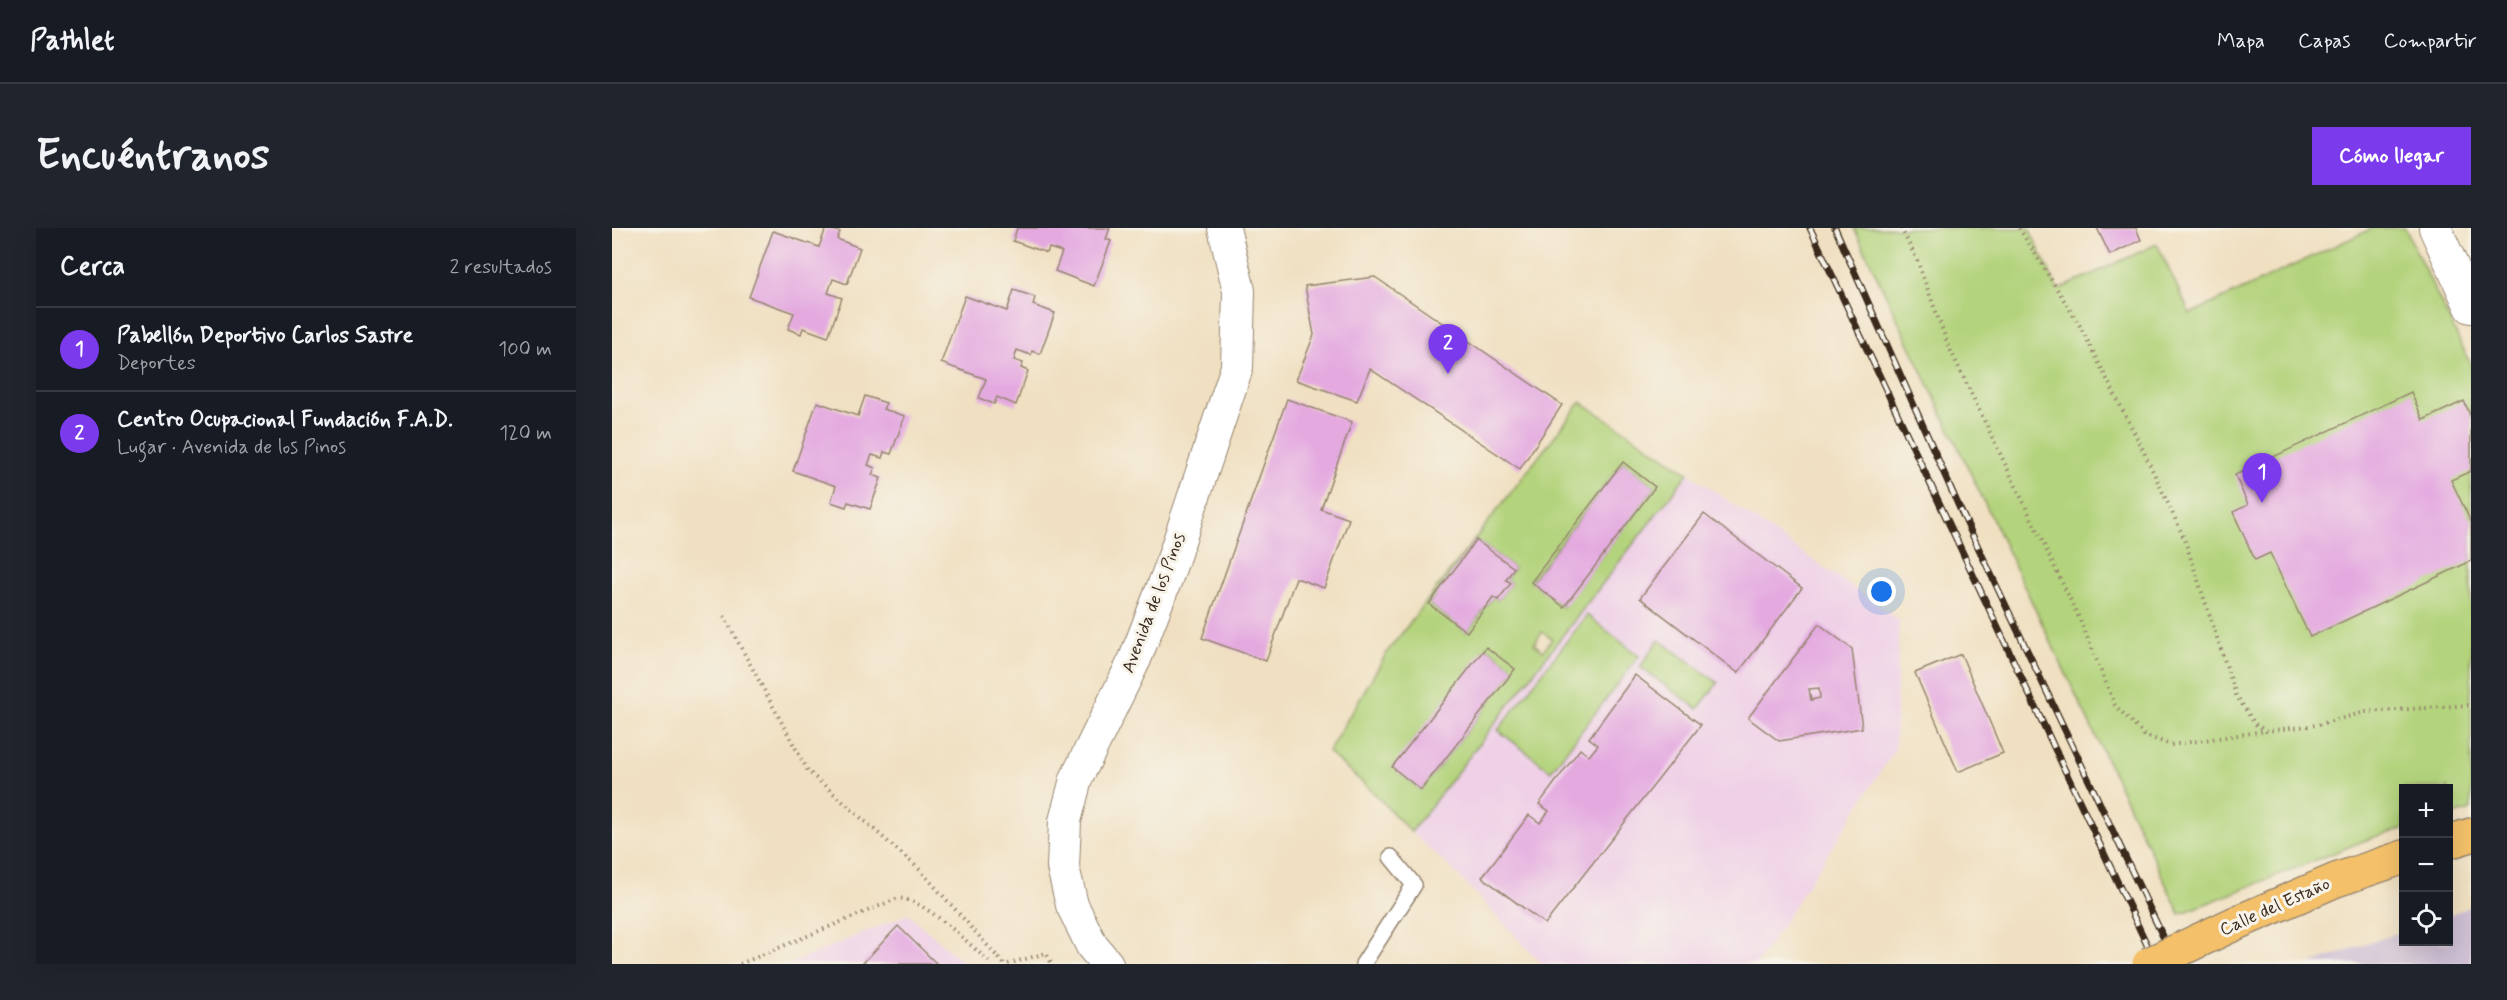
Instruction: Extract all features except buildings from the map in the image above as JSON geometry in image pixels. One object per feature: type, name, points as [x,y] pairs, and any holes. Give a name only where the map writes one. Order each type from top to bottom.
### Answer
[{"type":"main road","points":[[2453,840],[2471,834]]},
{"type":"main road","name":"Calle del Estaño","points":[[2149,964],[2336,880],[2399,858]]},
{"type":"street","name":"Avenida de los Pinos","points":[[1107,964],[1092,946],[1072,905],[1062,867],[1065,821],[1076,779],[1135,659],[1168,574],[1237,367],[1239,291],[1224,228]]},
{"type":"street","points":[[2446,232],[2471,307]]},
{"type":"lane","points":[[1363,964],[1414,885],[1391,857]]},
{"type":"path","points":[[1901,228],[1917,260],[1948,345],[2081,622],[2115,705],[2144,735],[2171,745],[2317,725],[2365,712],[2471,705]]},
{"type":"path","points":[[2019,228],[2080,326],[2143,450],[2184,538],[2236,695],[2255,724],[2266,731]]},
{"type":"path","points":[[724,616],[808,771],[920,870],[1006,964],[1046,953],[1052,964]]},
{"type":"path","points":[[740,964],[896,899],[906,898],[924,906],[992,964]]},
{"type":"shaded area","points":[[1688,473],[1899,620],[1895,749],[1757,964],[1542,964],[1453,870],[1411,832]]},
{"type":"shaded area","points":[[2471,906],[2471,964],[2311,964],[2399,932],[2399,946],[2453,946],[2453,913]]},
{"type":"shaded area","points":[[908,914],[965,964],[790,964]]},
{"type":"green space","points":[[1854,228],[2029,228],[2058,290],[2157,244],[2190,314],[2373,228],[2405,228],[2471,365],[2471,810],[2453,815],[2453,784],[2399,784],[2399,830],[2371,838],[2180,914]]},
{"type":"green space","points":[[1581,402],[1688,473],[1411,832],[1371,790],[1328,752],[1388,651]],"holes":[[[1623,462],[1655,487],[1563,607],[1531,581]],[[1476,540],[1514,568],[1506,580],[1511,583],[1498,600],[1493,597],[1467,632],[1429,604]],[[1542,632],[1552,639],[1543,651],[1534,644]],[[1487,647],[1515,669],[1421,790],[1393,767]]]},
{"type":"green space","points":[[1587,615],[1639,656],[1551,771],[1498,730]]},
{"type":"green space","points":[[1659,640],[1718,683],[1698,709],[1640,667]]},
{"type":"railway","points":[[1810,228],[2156,964]]},
{"type":"railway","points":[[1835,228],[1960,509],[2176,964]]},
{"type":"place","name":"Centro Ocupacional Fundación F.A.D.","points":[[1448,374]]},
{"type":"place","name":"Pabellón Deportivo Carlos Sastre","points":[[2262,503]]}]
